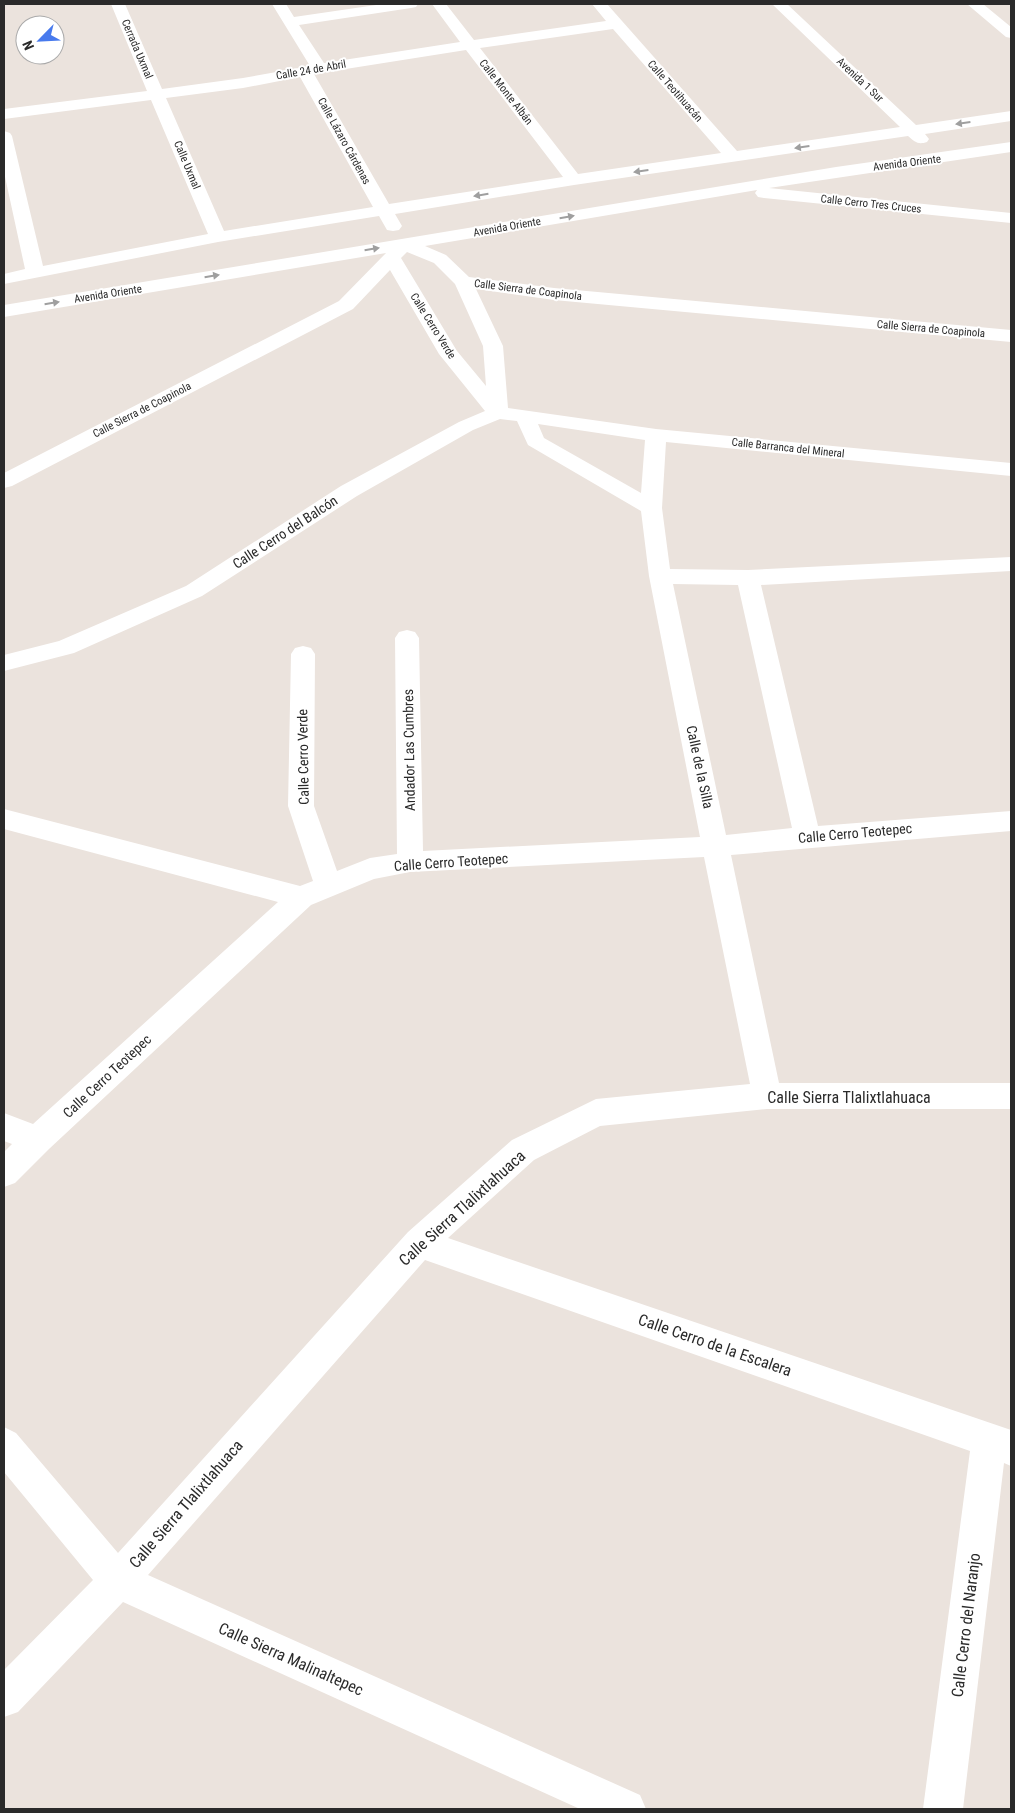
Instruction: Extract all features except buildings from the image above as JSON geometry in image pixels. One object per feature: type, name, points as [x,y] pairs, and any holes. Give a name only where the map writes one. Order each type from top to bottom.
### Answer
[{"type":"street","name":"Cerrada Uxmal","points":[[118,4],[156,93]]},
{"type":"street","name":"Calle Lázaro Cárdenas","points":[[279,4],[290,22],[312,70],[384,211],[398,251]]},
{"type":"street","points":[[290,22],[411,4]]},
{"type":"street","name":"Calle Monte Albán","points":[[439,4],[574,180]]},
{"type":"street","name":"Calle Teotihuacán","points":[[598,4],[618,24],[733,157]]},
{"type":"street","name":"Avenida 1 Sur","points":[[779,4],[939,159]]},
{"type":"street","points":[[974,4],[1011,34]]},
{"type":"street","name":"Calle 24 de Abril","points":[[4,114],[243,83],[469,45],[618,24]]},
{"type":"street","name":"Calle Uxmal","points":[[156,93],[218,237]]},
{"type":"street","points":[[4,279],[218,237],[574,180],[1011,116]]},
{"type":"street","points":[[4,136],[35,273]]},
{"type":"street","name":"Avenida Oriente","points":[[4,311],[398,251],[836,172],[939,159],[1011,147]]},
{"type":"street","name":"Calle Cerro Tres Cruces","points":[[730,190],[1011,218]]},
{"type":"street","name":"Calle Sierra de Coapinola","points":[[4,481],[346,305],[398,251],[440,259],[463,282],[554,294],[1011,336]]},
{"type":"street","name":"Calle Cerro Verde","points":[[398,251],[449,354],[498,413]]},
{"type":"street","points":[[463,282],[493,346],[498,413]]},
{"type":"street","name":"Calle Cerro del Balcón","points":[[4,663],[66,647],[194,591],[349,491],[466,426],[498,413],[564,420]]},
{"type":"street","points":[[525,416],[535,441],[651,508]]},
{"type":"street","name":"Calle Barranca del Mineral","points":[[564,420],[656,435],[1011,470]]},
{"type":"street","name":"Calle de la Silla","points":[[656,435],[651,508],[660,576],[767,1096]]},
{"type":"street","points":[[660,576],[748,578],[1011,564]]},
{"type":"street","points":[[748,578],[807,837]]},
{"type":"street","name":"Andador Las Cumbres","points":[[407,638],[410,862]]},
{"type":"street","name":"Calle Cerro Verde","points":[[303,654],[301,806],[328,886]]},
{"type":"street","points":[[4,819],[301,897]]},
{"type":"street","name":"Calle Cerro Teotepec","points":[[4,1173],[38,1139],[301,897],[370,869],[410,862],[716,846],[1011,821]]},
{"type":"street","name":"Calle Sierra Tlalixtlahuaca","points":[[4,1698],[118,1582],[419,1243],[523,1150],[596,1113],[767,1096],[1011,1096]]},
{"type":"street","points":[[978,1096],[1011,1106]]},
{"type":"street","points":[[4,1127],[38,1139]]},
{"type":"street","name":"Calle Cerro de la Escalera","points":[[419,1243],[1000,1444]]},
{"type":"street","name":"Calle Cerro del Naranjo","points":[[943,1809],[1000,1444]]},
{"type":"street","name":"Calle Sierra Malinaltepec","points":[[4,1445],[118,1582],[626,1809]]}]
